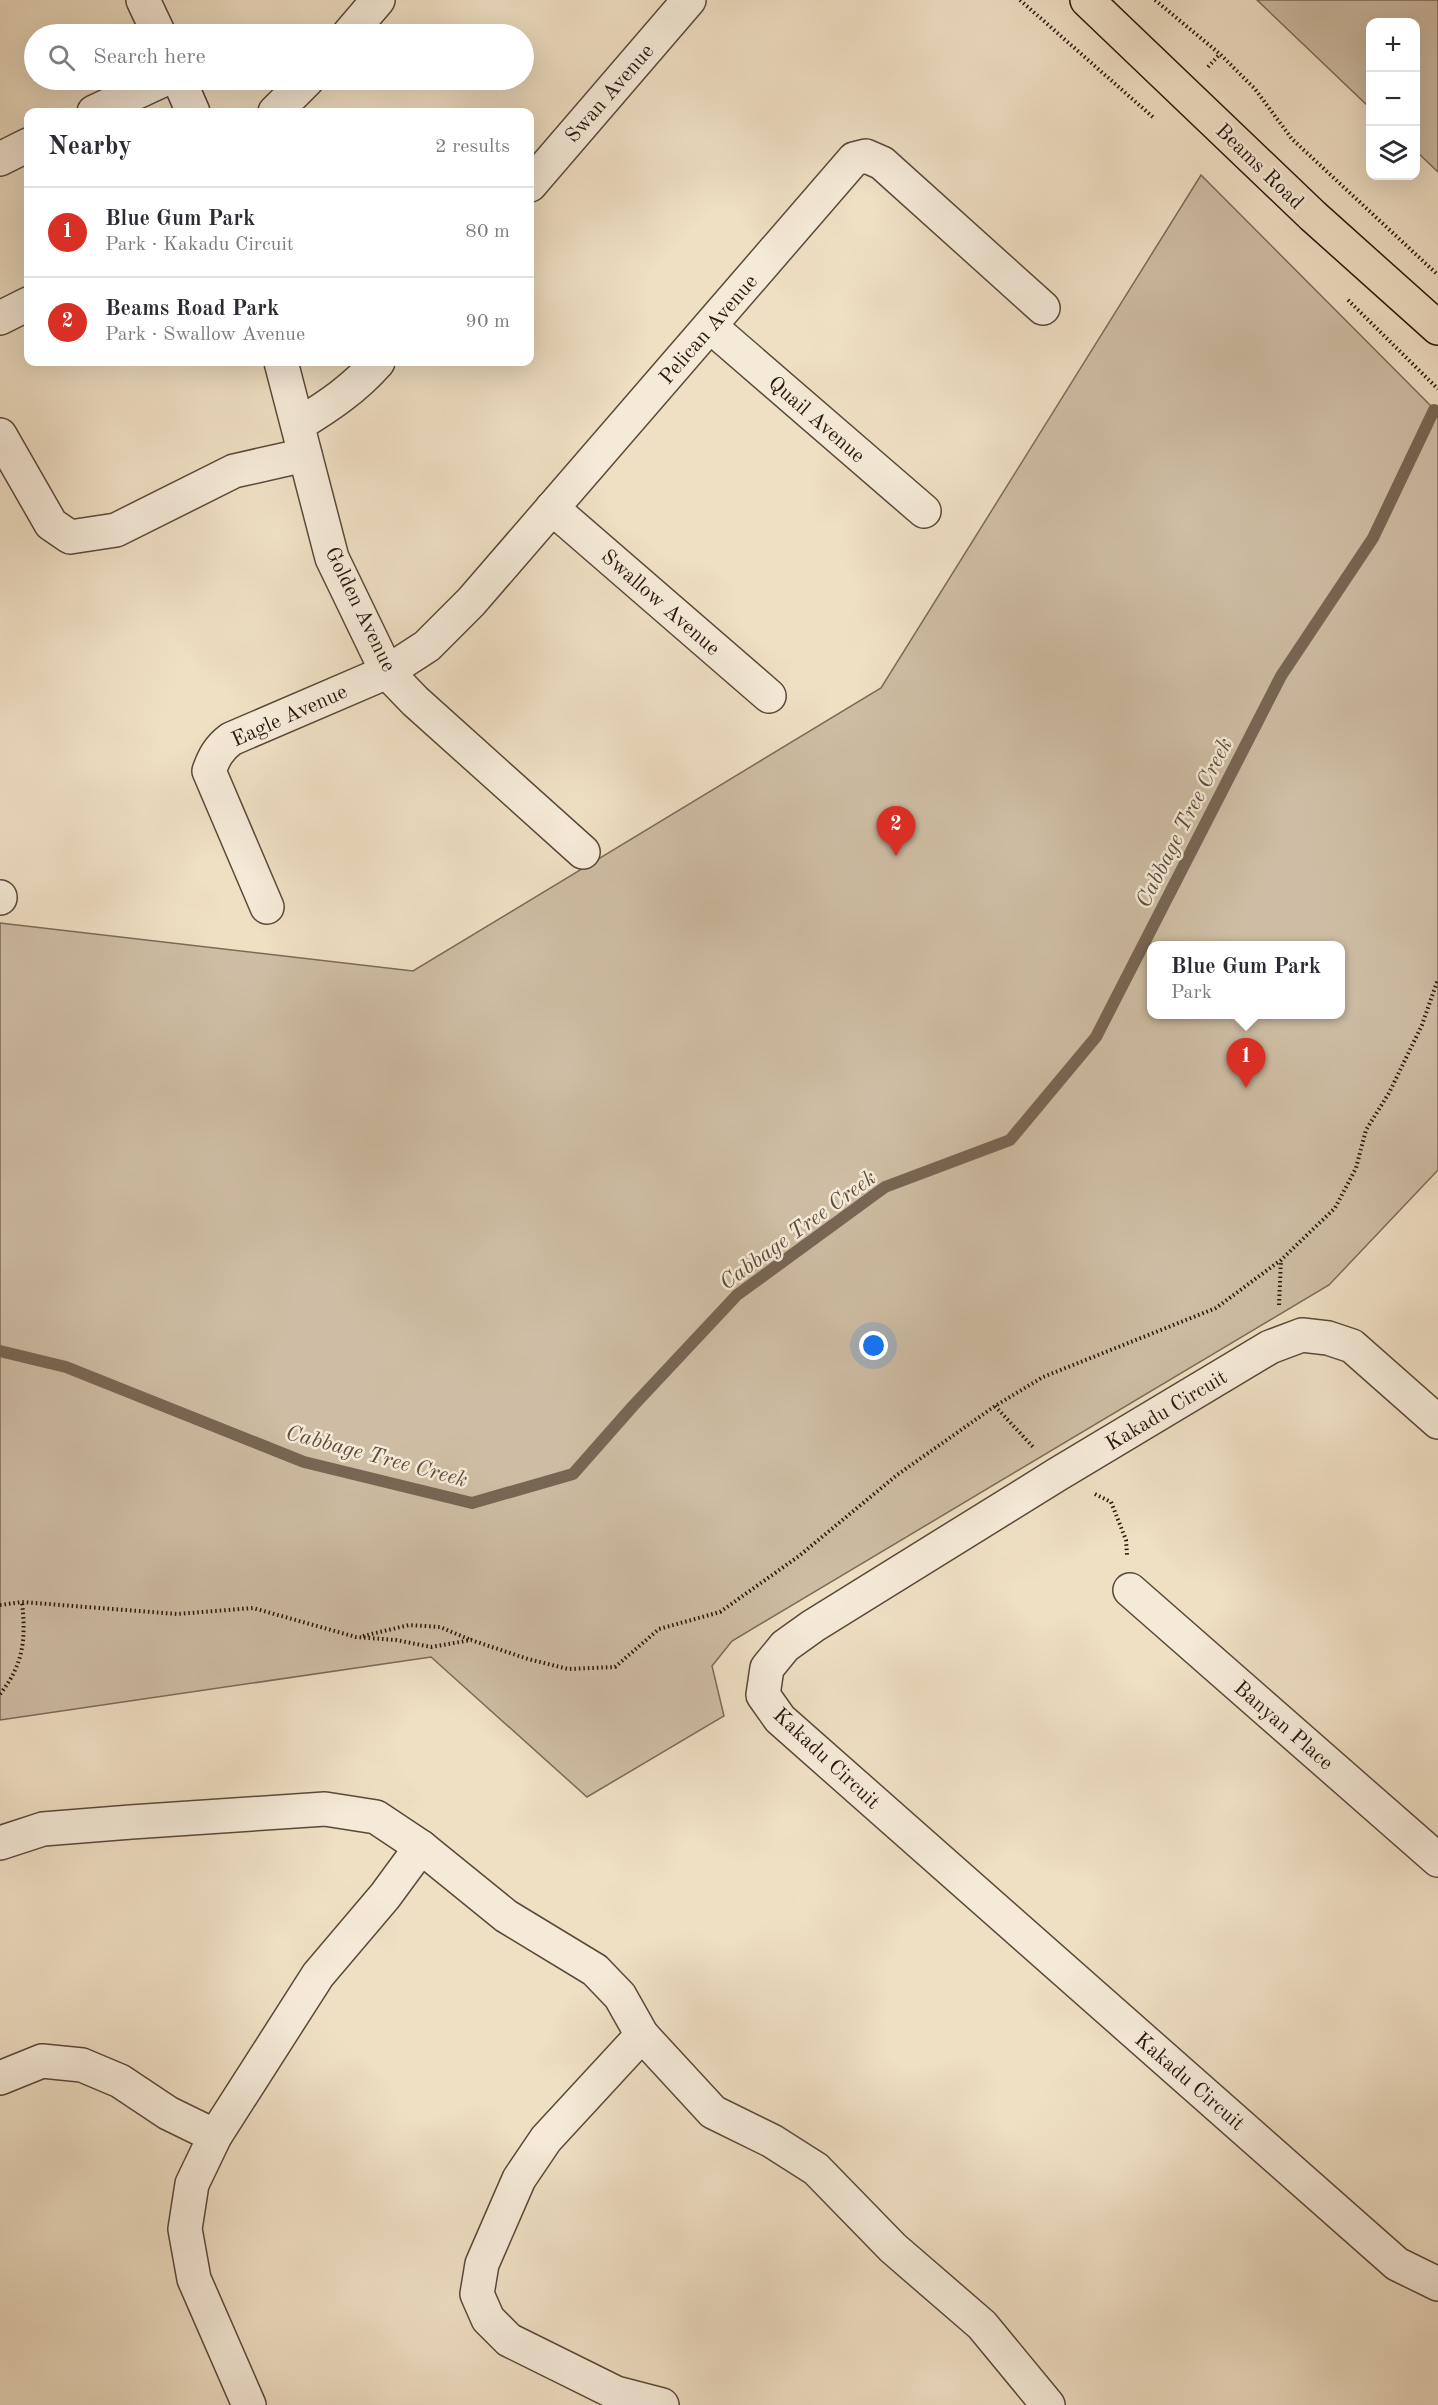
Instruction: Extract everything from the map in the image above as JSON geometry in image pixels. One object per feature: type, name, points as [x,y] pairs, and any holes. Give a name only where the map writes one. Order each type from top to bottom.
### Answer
[{"type":"main road","name":"Beams Road","points":[[1087,0],[1313,216],[1438,328]]},
{"type":"street","points":[[142,0],[154,24]]},
{"type":"street","points":[[358,24],[378,0]]},
{"type":"street","name":"Swan Avenue","points":[[534,180],[689,0]]},
{"type":"street","points":[[103,108],[141,90]]},
{"type":"street","points":[[183,90],[191,108]]},
{"type":"street","points":[[279,108],[297,90]]},
{"type":"street","points":[[0,159],[24,147]]},
{"type":"street","name":"Pelican Avenue","points":[[387,672],[428,646],[471,602],[854,159],[866,156],[882,163],[1043,308]]},
{"type":"street","points":[[0,318],[24,306]]},
{"type":"street","name":"Quail Avenue","points":[[710,326],[924,511]]},
{"type":"street","name":"Golden Avenue","points":[[282,366],[332,558],[387,672],[415,701],[583,852]]},
{"type":"street","points":[[298,424],[336,402],[360,382],[374,366]]},
{"type":"street","points":[[0,435],[51,524],[70,537],[116,530],[234,471],[305,455]]},
{"type":"street","name":"Swallow Avenue","points":[[552,508],[769,696]]},
{"type":"street","name":"Eagle Avenue","points":[[267,907],[209,771],[216,754],[231,739],[387,672]]},
{"type":"street","name":"Kakadu Circuit","points":[[1438,1422],[1352,1346],[1328,1338],[1302,1335],[1270,1347],[1058,1474],[813,1626],[784,1646],[767,1668],[763,1695],[780,1719],[1397,2264],[1438,2284]]},
{"type":"street","name":"Banyan Place","points":[[1130,1590],[1438,1860]]},
{"type":"street","points":[[0,1843],[43,1829],[325,1809],[376,1817],[421,1847],[506,1916],[595,1970],[620,1996],[642,2034],[713,2112],[772,2141],[816,2169],[892,2248],[982,2325],[1048,2405]]},
{"type":"street","points":[[249,2405],[194,2279],[185,2229],[192,2184],[215,2136],[318,1975],[385,1896],[421,1847]]},
{"type":"street","points":[[642,2034],[546,2139],[519,2179],[482,2264],[477,2295],[488,2319],[509,2340],[616,2393],[662,2405]]},
{"type":"street","points":[[0,2078],[42,2061],[82,2065],[120,2081],[168,2113],[215,2136]]},
{"type":"path","points":[[1155,0],[1220,54],[1255,89],[1292,140],[1438,275]]},
{"type":"path","points":[[356,1637],[409,1625],[440,1627],[528,1659],[568,1669],[615,1667],[659,1629],[720,1612],[799,1556],[897,1475],[995,1406],[1043,1377],[1216,1308],[1299,1244],[1335,1208],[1356,1168],[1366,1130],[1389,1094],[1422,1025],[1438,979]]},
{"type":"path","points":[[995,1406],[1058,1474]]},
{"type":"path","points":[[1111,1502],[1126,1540]]},
{"type":"path","points":[[0,1605],[22,1602],[177,1614],[253,1608],[356,1637],[396,1640],[431,1647],[471,1640]]},
{"type":"path","points":[[0,1694],[20,1661],[25,1632],[22,1602]]},
{"type":"shaded area","points":[[1257,0],[1438,0],[1438,172],[1420,155],[1420,18],[1366,18],[1366,104]]},
{"type":"shaded area","points":[[1201,175],[1438,413],[1438,1170],[1329,1285],[732,1641],[712,1666],[724,1716],[587,1797],[431,1657],[0,1720],[0,923],[413,971],[881,688]]},
{"type":"waterway","name":"Cabbage Tree Creek","points":[[0,1351],[66,1367],[304,1462],[472,1503],[573,1474],[737,1295],[885,1187],[1010,1140],[1096,1037],[1281,676],[1373,538],[1434,410]]},
{"type":"place","name":"Beams Road Park","points":[[896,856]]},
{"type":"place","name":"Blue Gum Park","points":[[1246,1088]]}]
